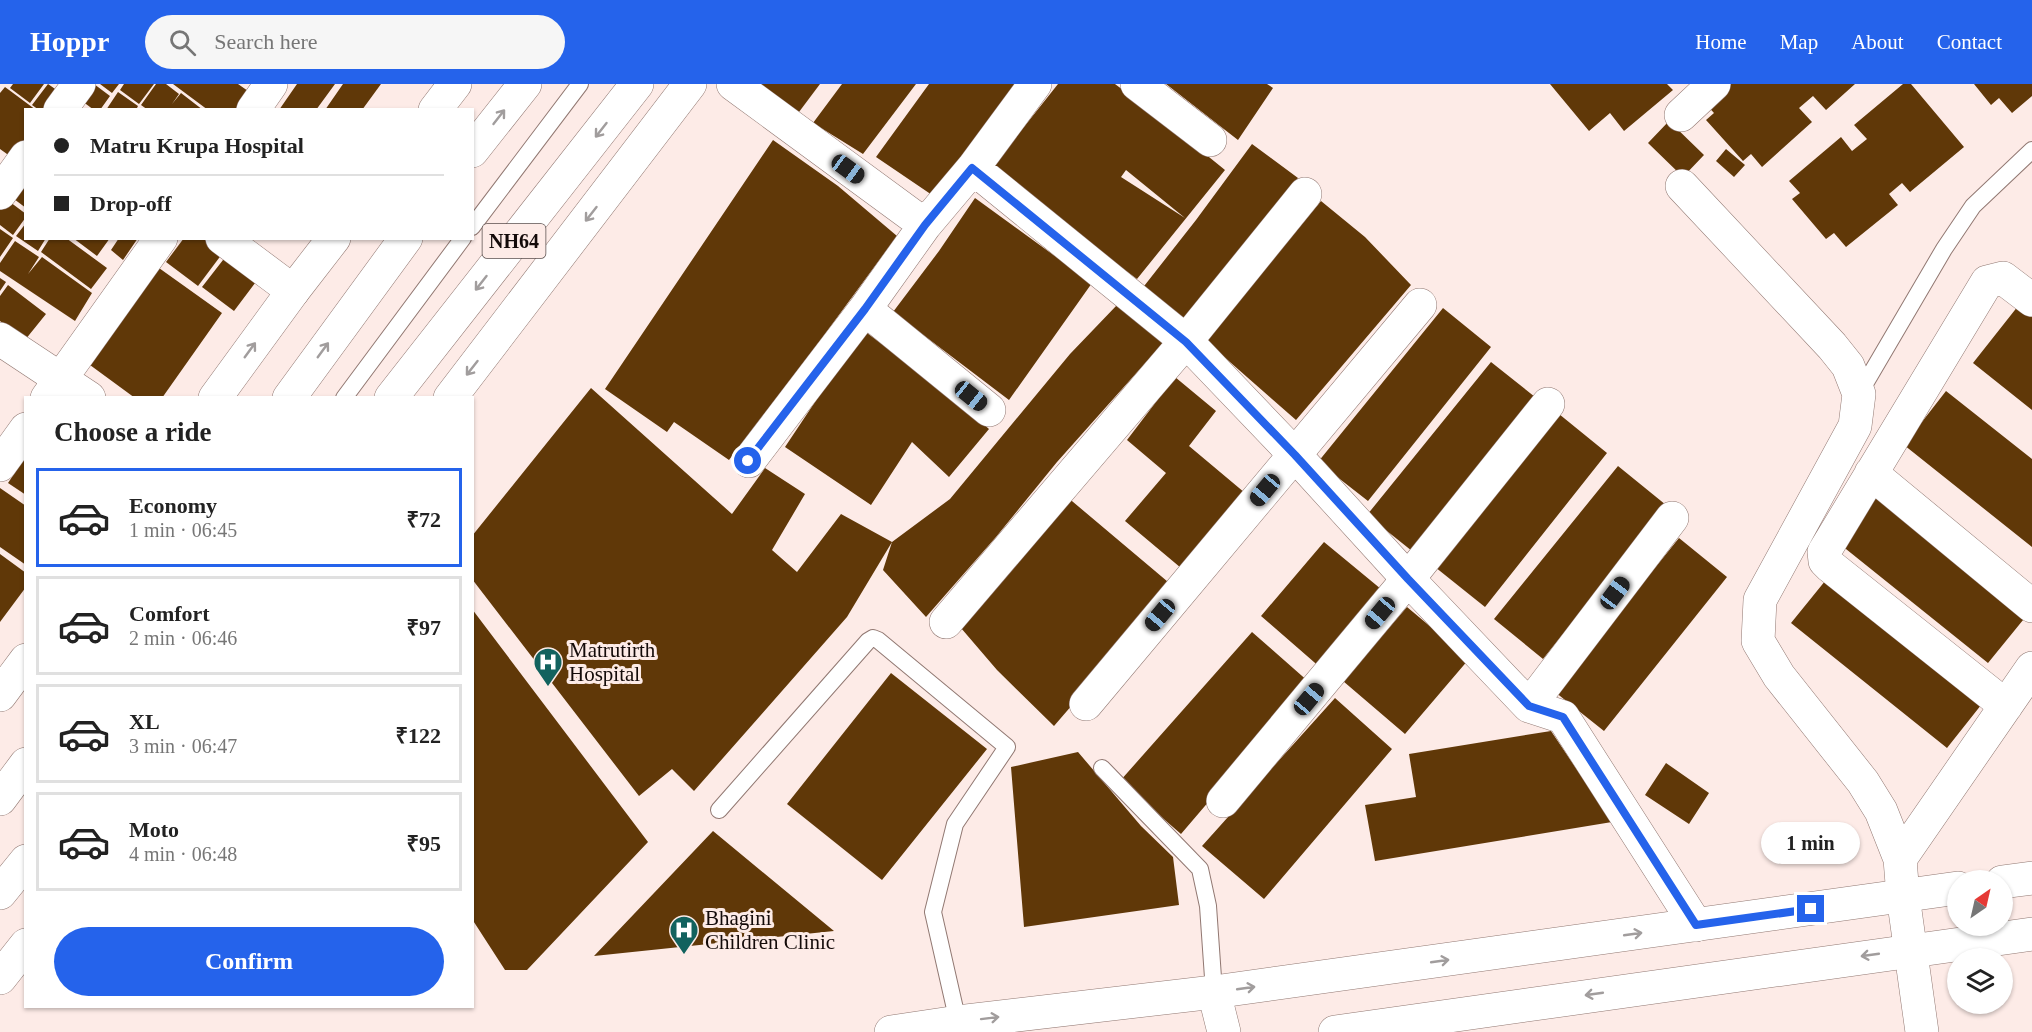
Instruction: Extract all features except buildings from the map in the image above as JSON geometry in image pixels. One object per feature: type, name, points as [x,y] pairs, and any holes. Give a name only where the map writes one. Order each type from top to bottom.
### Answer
[{"type":"main road","points":[[61,108],[79,84]]},
{"type":"main road","points":[[254,108],[271,84]]},
{"type":"main road","points":[[437,108],[455,84]]},
{"type":"main road","points":[[474,148],[525,84]]},
{"type":"main road","name":"NH64","points":[[394,396],[638,84]]},
{"type":"main road","points":[[452,396],[690,84]]},
{"type":"main road","points":[[733,84],[925,225]]},
{"type":"main road","points":[[748,461],[865,309],[925,225],[972,168],[1035,84]]},
{"type":"main road","points":[[1137,84],[1209,140]]},
{"type":"main road","points":[[1681,115],[1714,84]]},
{"type":"main road","points":[[0,193],[24,160]]},
{"type":"main road","points":[[972,168],[1186,342],[1295,455],[1408,579],[1529,706],[1563,717],[1696,925]]},
{"type":"main road","points":[[1682,186],[1832,346],[1848,366],[1859,394],[1855,426],[1760,600],[1758,641],[1779,676],[1863,782],[1881,812],[1900,859],[1922,1032]]},
{"type":"main road","points":[[946,622],[1186,342],[1305,194]]},
{"type":"main road","points":[[54,388],[160,240]]},
{"type":"main road","points":[[225,240],[293,291]]},
{"type":"main road","points":[[216,396],[332,240]]},
{"type":"main road","points":[[290,396],[405,240]]},
{"type":"main road","points":[[2006,706],[1826,561],[1824,552],[1987,282],[2003,278],[2032,300]]},
{"type":"main road","points":[[1086,704],[1420,305]]},
{"type":"main road","points":[[865,309],[989,410]]},
{"type":"main road","points":[[0,339],[54,388],[82,396]]},
{"type":"main road","points":[[1223,801],[1408,579],[1548,404]]},
{"type":"main road","points":[[0,465],[24,432]]},
{"type":"main road","points":[[1871,474],[2032,606]]},
{"type":"main road","points":[[1529,706],[1672,518]]},
{"type":"main road","points":[[0,695],[24,663]]},
{"type":"main road","points":[[1900,859],[2032,668]]},
{"type":"main road","points":[[0,799],[24,767]]},
{"type":"main road","points":[[0,893],[24,863]]},
{"type":"main road","points":[[2013,881],[2032,878]]},
{"type":"main road","points":[[891,1032],[1214,992],[1947,890]]},
{"type":"main road","points":[[1335,1032],[1436,1024],[1911,950],[2032,934]]},
{"type":"main road","points":[[0,978],[24,948]]},
{"type":"main road","points":[[1214,992],[1224,1032]]},
{"type":"lane","points":[[474,223],[580,84]]},
{"type":"lane","points":[[1859,394],[1944,249],[1973,206],[2032,150]]},
{"type":"lane","points":[[346,396],[462,240]]},
{"type":"lane","points":[[719,810],[873,638],[879,640],[1007,747],[955,824],[933,912],[958,1022]]},
{"type":"lane","points":[[1102,768],[1200,869],[1208,906],[1214,992]]},
{"type":"place","name":"Matrutirth Hospital","points":[[548,688]]},
{"type":"place","name":"Bhagini Children Clinic","points":[[684,956]]},
{"type":"route","points":[[748,461],[865,309],[925,225],[972,168],[1186,342],[1295,455],[1408,579],[1529,706],[1563,717],[1696,925],[1811,909]]}]
